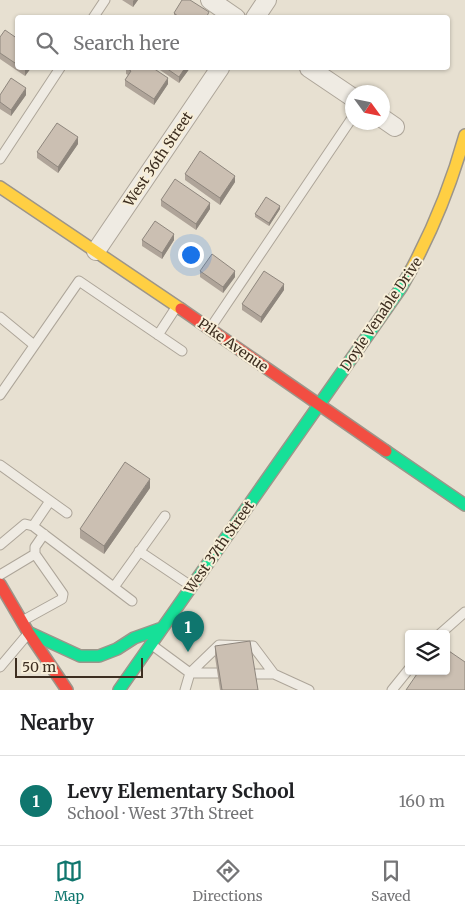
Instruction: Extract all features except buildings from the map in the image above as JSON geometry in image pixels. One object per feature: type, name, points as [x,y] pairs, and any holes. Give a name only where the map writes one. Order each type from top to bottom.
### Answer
[{"type":"main road","name":"Doyle Venable Drive","points":[[319,405],[401,288],[421,254],[454,175],[465,135]]},
{"type":"main road","name":"Pike Avenue","points":[[0,187],[96,250],[465,505]]},
{"type":"main road","name":"West 37th Street","points":[[119,690],[319,405]]},
{"type":"main road","points":[[1,587],[28,632],[67,690]]},
{"type":"main road","points":[[28,632],[80,656],[99,656],[117,649],[134,638],[162,628]]},
{"type":"main road","points":[[139,681],[147,649]]},
{"type":"street","points":[[210,0],[232,15]]},
{"type":"street","points":[[256,15],[267,0]]},
{"type":"street","name":"West 36th Street","points":[[96,250],[219,70]]},
{"type":"street","points":[[312,70],[345,93]]},
{"type":"lane","points":[[95,15],[105,0]]},
{"type":"lane","points":[[0,159],[59,70]]},
{"type":"lane","points":[[209,329],[345,128]]},
{"type":"lane","points":[[0,395],[78,281],[182,351]]},
{"type":"lane","points":[[158,335],[177,306]]},
{"type":"lane","points":[[0,316],[34,345]]},
{"type":"lane","points":[[0,465],[67,513]]},
{"type":"lane","points":[[33,526],[50,501]]},
{"type":"lane","points":[[114,587],[165,516]]},
{"type":"lane","points":[[0,545],[25,524],[33,526],[132,601]]},
{"type":"lane","points":[[22,621],[62,599],[63,594],[35,554],[35,548],[44,534]]},
{"type":"lane","points":[[139,551],[191,587]]},
{"type":"lane","points":[[0,576],[35,554]]},
{"type":"lane","points":[[445,630],[463,617]]},
{"type":"lane","points":[[0,667],[28,632]]},
{"type":"lane","points":[[185,690],[190,673],[219,645],[253,646],[274,674]]},
{"type":"lane","points":[[147,649],[190,673],[218,673]]},
{"type":"lane","points":[[254,674],[274,674],[309,690]]},
{"type":"lane","points":[[392,690],[405,674]]},
{"type":"traffic: fast","points":[[119,690],[401,288],[411,270]]},
{"type":"traffic: fast","points":[[386,451],[465,505]]},
{"type":"traffic: fast","points":[[28,632],[80,656],[99,656],[117,649],[134,638],[162,628]]},
{"type":"traffic: slow","points":[[411,270],[442,204],[465,135]]},
{"type":"traffic: slow","points":[[0,187],[181,309]]},
{"type":"traffic: jam","points":[[181,309],[386,451]]},
{"type":"traffic: jam","points":[[0,584],[28,632],[67,690]]},
{"type":"place","name":"Levy Elementary School","points":[[188,652]]}]
